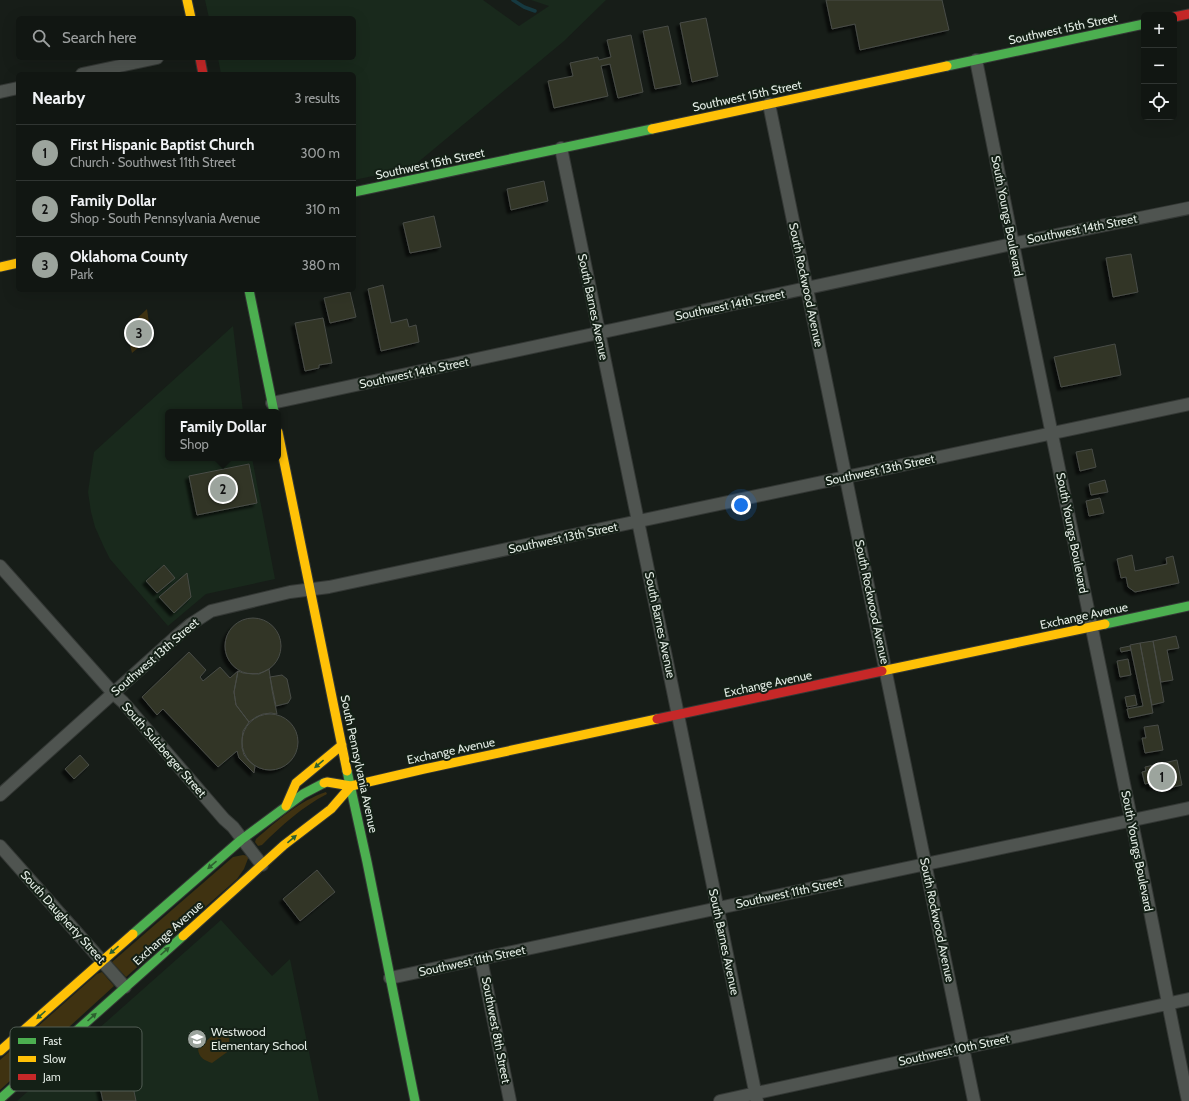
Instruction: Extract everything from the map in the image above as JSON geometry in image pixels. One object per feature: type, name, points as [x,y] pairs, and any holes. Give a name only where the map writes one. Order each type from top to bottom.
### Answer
[{"type":"main road","points":[[187,0],[191,16]]},
{"type":"main road","points":[[1177,16],[1189,14]]},
{"type":"main road","name":"Southwest 15th Street","points":[[356,192],[1141,25]]},
{"type":"main road","points":[[200,60],[203,72]]},
{"type":"main road","points":[[0,267],[16,263]]},
{"type":"main road","points":[[249,292],[273,407]]},
{"type":"main road","name":"South Pennsylvania Avenue","points":[[281,447],[415,1101]]},
{"type":"main road","name":"Exchange Avenue","points":[[27,1027],[241,840],[303,794],[327,782],[351,786],[424,769],[1189,606]]},
{"type":"main road","points":[[286,806],[296,783],[342,745]]},
{"type":"main road","name":"Exchange Avenue","points":[[81,1027],[262,865],[308,826],[331,809],[351,786]]},
{"type":"main road","name":"Exchange Avenue","points":[[0,1051],[10,1042]]},
{"type":"main road","name":"Exchange Avenue","points":[[0,1099],[10,1090]]},
{"type":"street","points":[[91,72],[148,60]]},
{"type":"street","name":"South Youngs Boulevard","points":[[976,60],[1012,244],[1132,820],[1167,1003],[1188,1101]]},
{"type":"street","points":[[0,92],[16,88]]},
{"type":"street","name":"South Rockwood Avenue","points":[[769,104],[974,1101]]},
{"type":"street","name":"South Barnes Avenue","points":[[561,148],[756,1097]]},
{"type":"street","name":"Southwest 14th Street","points":[[273,407],[599,333],[1012,244],[1189,208]]},
{"type":"street","name":"Southwest 13th Street","points":[[0,794],[191,624],[212,611],[286,593],[337,586],[1189,404]]},
{"type":"street","name":"South Sulzberger Street","points":[[0,566],[113,693],[123,702],[232,827],[262,865]]},
{"type":"street","name":"Southwest 11th Street","points":[[390,978],[1189,808]]},
{"type":"street","name":"South Daugherty Street","points":[[0,846],[126,987]]},
{"type":"street","name":"Southwest 8th Street","points":[[481,959],[510,1101]]},
{"type":"street","name":"Southwest 10th Street","points":[[720,1101],[756,1097],[963,1048],[1189,999]]},
{"type":"shaded area","points":[[205,0],[483,0],[519,26],[549,6],[531,0],[606,0],[564,41],[411,168],[356,180],[356,72],[221,72],[218,60],[356,60],[356,16],[209,16]]},
{"type":"shaded area","points":[[147,309],[151,337],[132,353],[126,329]]},
{"type":"shaded area","points":[[233,326],[243,409],[165,409],[165,461],[253,461],[275,579],[206,594],[168,626],[110,559],[95,527],[88,492],[94,452]]},
{"type":"shaded area","points":[[326,792],[327,794],[293,817],[262,845],[258,846],[255,842],[256,839],[289,812],[316,796]]},
{"type":"shaded area","points":[[243,855],[249,856],[244,869],[237,879],[126,977],[112,962],[233,857]]},
{"type":"shaded area","name":"Westwood Elementary School","points":[[221,920],[272,976],[290,959],[319,1101],[17,1101],[28,1091],[142,1091],[142,1027],[100,1027]]},
{"type":"shaded area","points":[[102,972],[114,986],[69,1027],[37,1027],[97,974]]},
{"type":"shaded area","points":[[221,1027],[225,1028],[229,1037],[230,1050],[212,1063],[199,1055],[198,1049]]},
{"type":"shaded area","points":[[10,1051],[10,1081],[0,1090],[0,1060]]},
{"type":"building","points":[[826,0],[942,0],[949,30],[860,50],[855,24],[832,29]]},
{"type":"building","points":[[706,18],[718,76],[692,82],[680,23]]},
{"type":"building","points":[[668,26],[681,84],[655,89],[643,31]]},
{"type":"building","points":[[631,35],[643,92],[618,98],[610,64],[601,66],[608,96],[554,108],[548,81],[573,76],[570,63],[598,57],[599,60],[611,57],[607,40]]},
{"type":"building","points":[[544,181],[548,201],[511,210],[507,189]]},
{"type":"building","points":[[434,216],[441,247],[410,253],[403,223]]},
{"type":"building","points":[[1131,254],[1138,292],[1113,297],[1106,258]]},
{"type":"building","points":[[383,285],[391,323],[407,319],[409,327],[416,325],[419,342],[381,351],[368,289]]},
{"type":"building","points":[[350,292],[356,317],[330,323],[324,298]]},
{"type":"building","points":[[323,318],[332,363],[319,365],[319,368],[305,371],[295,323]]},
{"type":"building","points":[[1115,344],[1121,375],[1061,387],[1054,357]]},
{"type":"building","points":[[1092,449],[1096,467],[1080,471],[1076,452]]},
{"type":"building","points":[[249,464],[257,503],[197,515],[189,476]]},
{"type":"building","points":[[1105,480],[1108,492],[1091,495],[1089,484]]},
{"type":"building","points":[[1100,498],[1104,513],[1089,516],[1086,501]]},
{"type":"building","points":[[1132,555],[1135,571],[1167,564],[1166,558],[1173,556],[1179,583],[1135,592],[1128,587],[1126,577],[1121,578],[1117,559]]},
{"type":"building","points":[[164,565],[175,578],[157,593],[146,581]]},
{"type":"building","points":[[187,573],[191,597],[174,613],[159,597]]},
{"type":"building","points":[[248,618],[258,618],[273,626],[279,635],[281,646],[279,657],[273,666],[258,674],[248,674],[237,669],[230,662],[225,651],[225,641],[230,630],[237,623]]},
{"type":"building","points":[[1176,636],[1179,648],[1167,650],[1173,680],[1161,682],[1153,641]]},
{"type":"building","points":[[1153,641],[1164,702],[1152,705],[1140,643]]},
{"type":"building","points":[[1140,643],[1153,713],[1129,718],[1127,709],[1143,706],[1130,645]]},
{"type":"building","points":[[1130,646],[1131,650],[1121,652],[1120,648]]},
{"type":"building","points":[[189,652],[206,670],[200,677],[203,681],[220,667],[230,678],[238,671],[234,692],[236,705],[249,722],[243,731],[242,748],[244,755],[255,766],[254,773],[239,758],[237,751],[218,767],[163,709],[157,715],[142,697]]},
{"type":"building","points":[[1128,659],[1131,675],[1120,677],[1117,661]]},
{"type":"building","points":[[269,669],[277,714],[263,714],[249,722],[236,705],[234,692],[238,671],[243,673],[259,674]]},
{"type":"building","points":[[282,675],[287,679],[291,698],[288,703],[276,706],[270,677]]},
{"type":"building","points":[[1135,695],[1137,705],[1127,707],[1125,697]]},
{"type":"building","points":[[264,714],[276,714],[290,722],[298,736],[296,753],[290,762],[276,770],[264,770],[254,765],[247,758],[242,748],[242,736],[247,726],[254,719]]},
{"type":"building","points":[[1158,725],[1163,750],[1145,753],[1142,738],[1146,738],[1144,727]]},
{"type":"building","points":[[80,755],[89,765],[74,779],[65,769]]},
{"type":"building","points":[[1177,760],[1182,785],[1169,788],[1168,783],[1150,787],[1149,783],[1145,784],[1142,772],[1146,771],[1145,767]]},
{"type":"building","points":[[317,870],[335,892],[300,921],[283,899]]},
{"type":"building","points":[[101,1091],[134,1091],[136,1101],[103,1101]]},
{"type":"waterway","points":[[513,0],[524,7],[535,11]]},
{"type":"traffic: fast","points":[[947,66],[1141,25]]},
{"type":"traffic: fast","points":[[356,192],[652,129]]},
{"type":"traffic: fast","points":[[249,292],[273,409]]},
{"type":"traffic: fast","points":[[1105,624],[1189,606]]},
{"type":"traffic: fast","points":[[347,771],[367,862],[415,1101]]},
{"type":"traffic: fast","points":[[133,934],[241,840],[303,794],[324,783]]},
{"type":"traffic: fast","points":[[81,1027],[183,936]]},
{"type":"traffic: fast","points":[[0,1099],[10,1090]]},
{"type":"traffic: slow","points":[[187,0],[191,16]]},
{"type":"traffic: slow","points":[[652,129],[947,66]]},
{"type":"traffic: slow","points":[[0,267],[16,263]]},
{"type":"traffic: slow","points":[[281,447],[347,771]]},
{"type":"traffic: slow","points":[[882,671],[1105,624]]},
{"type":"traffic: slow","points":[[324,783],[327,782],[351,786],[657,719]]},
{"type":"traffic: slow","points":[[286,806],[296,783],[342,745]]},
{"type":"traffic: slow","points":[[183,936],[284,845],[331,809],[351,786]]},
{"type":"traffic: slow","points":[[27,1027],[133,934]]},
{"type":"traffic: slow","points":[[0,1051],[10,1042]]},
{"type":"traffic: jam","points":[[1177,16],[1189,14]]},
{"type":"traffic: jam","points":[[200,60],[203,72]]},
{"type":"traffic: jam","points":[[657,719],[882,671]]},
{"type":"place","name":"Oklahoma County","points":[[139,333]]},
{"type":"place","name":"Family Dollar","points":[[223,489]]},
{"type":"place","name":"First Hispanic Baptist Church","points":[[1162,777]]},
{"type":"place","name":"Westwood Elementary School","points":[[197,1039]]}]
